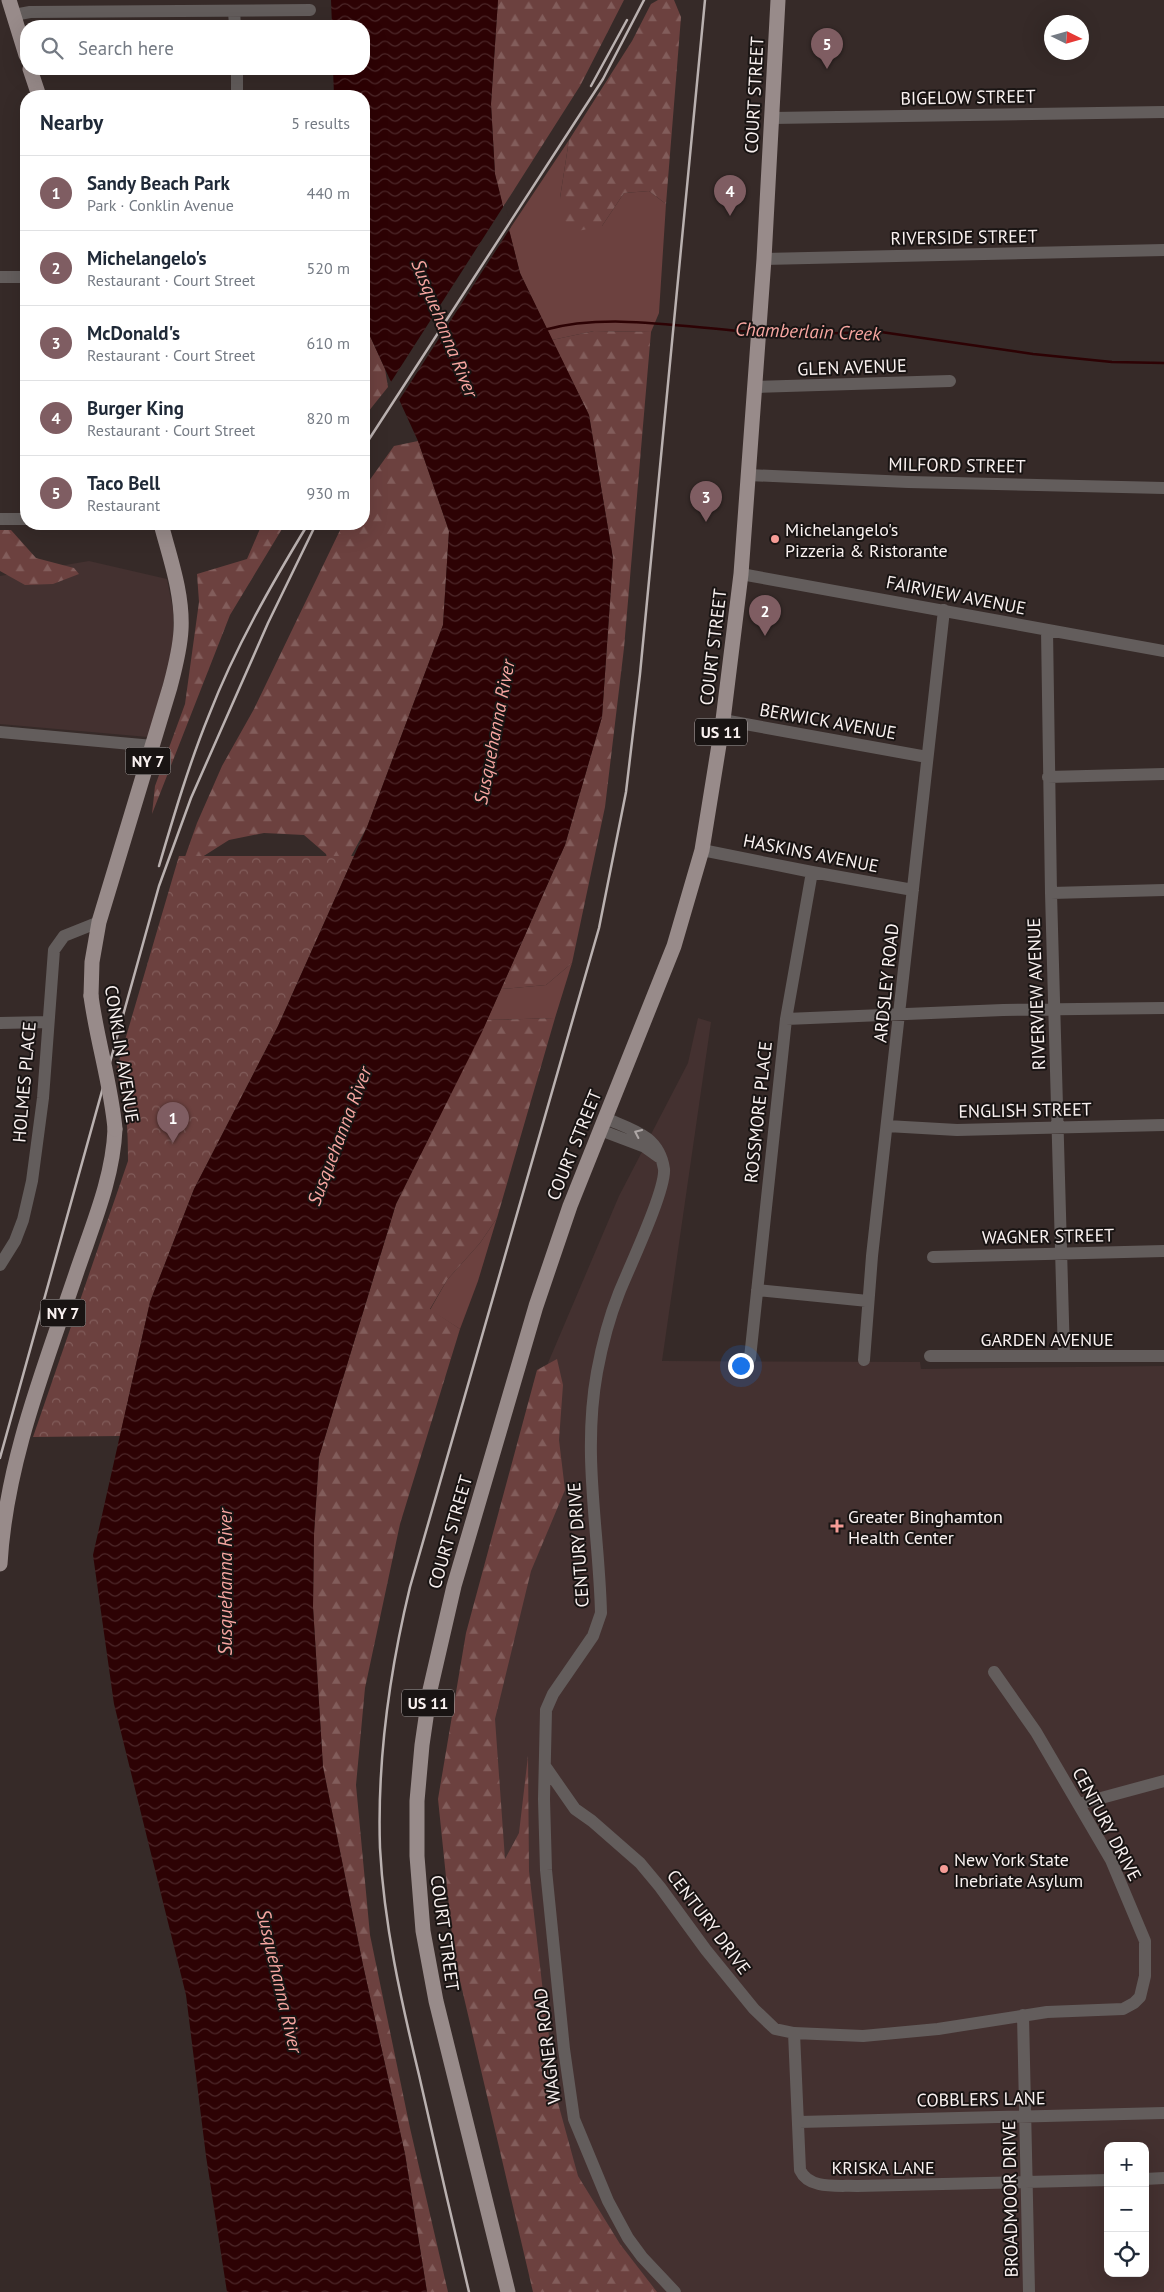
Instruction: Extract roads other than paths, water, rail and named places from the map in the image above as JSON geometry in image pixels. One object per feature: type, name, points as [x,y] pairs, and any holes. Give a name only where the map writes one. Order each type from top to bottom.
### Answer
[{"type":"main road","points":[[9,0],[20,35]]},
{"type":"main road","name":"COURT STREET","points":[[508,2292],[436,2001],[427,1956],[420,1903],[417,1856],[419,1775],[430,1690],[454,1586],[538,1297],[570,1206],[674,946],[702,850],[723,720],[741,574],[764,259],[778,0]]},
{"type":"main road","points":[[32,75],[37,90]]},
{"type":"main road","name":"CONKLIN AVENUE","points":[[0,1564],[7,1498],[38,1386],[111,1170],[115,1128],[112,1094],[94,1019],[91,996],[92,962],[99,922],[153,746],[179,652],[181,630],[176,583],[163,530]]},
{"type":"street","points":[[14,15],[30,12],[151,5],[234,11],[286,5],[310,10]]},
{"type":"street","points":[[234,11],[235,20]]},
{"type":"street","points":[[236,75],[237,90]]},
{"type":"street","name":"BIGELOW STREET","points":[[772,118],[1164,112]]},
{"type":"street","name":"RIVERSIDE STREET","points":[[764,259],[1164,250]]},
{"type":"street","points":[[0,278],[20,277]]},
{"type":"street","name":"GLEN AVENUE","points":[[755,388],[950,381]]},
{"type":"street","name":"MILFORD STREET","points":[[748,475],[908,482],[1164,488]]},
{"type":"street","points":[[0,519],[20,519]]},
{"type":"street","name":"FAIRVIEW AVENUE","points":[[741,574],[1164,651]]},
{"type":"street","name":"ARDSLEY ROAD","points":[[864,1360],[868,1301],[944,610]]},
{"type":"street","name":"RIVERVIEW AVENUE","points":[[1047,630],[1048,777],[1064,1356]]},
{"type":"street","name":"BERWICK AVENUE","points":[[723,720],[928,757]]},
{"type":"street","points":[[0,732],[153,746]]},
{"type":"street","points":[[1048,777],[1164,774]]},
{"type":"street","name":"HASKINS AVENUE","points":[[702,850],[913,890]]},
{"type":"street","name":"ROSSMORE PLACE","points":[[750,1358],[786,1019],[812,872]]},
{"type":"street","points":[[1051,892],[1164,890]]},
{"type":"street","name":"HOLMES PLACE","points":[[0,1265],[15,1241],[23,1220],[32,1181],[43,1098],[54,950],[64,936],[99,922]]},
{"type":"street","points":[[786,1019],[1164,1008]]},
{"type":"street","points":[[0,1023],[48,1022]]},
{"type":"street","name":"CENTURY DRIVE","points":[[603,1124],[649,1139],[657,1147],[664,1169],[662,1181],[612,1314],[599,1361],[592,1404],[589,1455],[601,1605],[600,1621],[593,1636],[548,1701],[545,1766],[575,1809],[592,1821],[640,1863],[706,1950],[754,2009],[775,2029],[794,2033],[863,2036],[938,2029],[1023,2015],[1123,2009],[1134,2004],[1140,1997],[1145,1976],[1145,1941],[1111,1860],[1032,1725],[994,1672]]},
{"type":"street","name":"ENGLISH STREET","points":[[887,1126],[957,1130],[1164,1125]]},
{"type":"street","name":"WAGNER STREET","points":[[934,1257],[1164,1251]]},
{"type":"street","points":[[757,1290],[868,1301]]},
{"type":"street","name":"GARDEN AVENUE","points":[[930,1356],[1164,1356]]},
{"type":"street","name":"WAGNER ROAD","points":[[545,1766],[546,1870],[564,2049],[574,2119],[608,2201],[628,2238],[642,2257],[675,2292]]},
{"type":"street","points":[[1079,1804],[1164,1781]]},
{"type":"street","name":"BROADMOOR DRIVE","points":[[1023,2015],[1029,2292]]},
{"type":"street","name":"KRISKA LANE","points":[[794,2033],[800,2170],[809,2181],[819,2184],[914,2186],[1104,2180]]},
{"type":"street","name":"COBBLERS LANE","points":[[799,2122],[944,2117],[1164,2114]]},
{"type":"street","points":[[1149,2179],[1164,2178]]},
{"type":"water","name":"Susquehanna River","points":[[331,0],[498,0],[491,104],[495,174],[520,273],[589,415],[613,558],[602,717],[565,845],[482,1032],[396,1204],[319,1457],[314,1534],[313,1607],[323,1767],[363,1965],[405,2154],[427,2292],[227,2292],[206,2156],[186,1995],[114,1704],[93,1555],[150,1302],[194,1189],[278,1026],[367,827],[443,625],[449,531],[418,441],[370,336],[370,90],[334,90],[333,75],[370,75],[370,20],[332,20]]},
{"type":"waterway","name":"Chamberlain Creek","points":[[544,330],[595,322],[621,322],[755,332]]},
{"type":"waterway","name":"Chamberlain Creek","points":[[765,332],[801,334],[881,332],[1033,354],[1112,362],[1164,363]]},
{"type":"railway","points":[[370,438],[603,79],[644,0]]},
{"type":"railway","points":[[469,2292],[406,2019],[389,1934],[380,1848],[380,1782],[386,1717],[390,1684],[410,1587],[599,928],[626,792],[640,674],[705,0]]},
{"type":"railway","points":[[591,86],[627,20]]},
{"type":"railway","points":[[159,866],[188,771],[219,690],[254,617],[304,530]]},
{"type":"railway","points":[[0,1458],[159,886],[191,798],[268,623],[313,530]]},
{"type":"place","name":"Taco Bell","points":[[827,69]]},
{"type":"place","name":"Burger King","points":[[730,216]]},
{"type":"place","name":"McDonald's","points":[[706,522]]},
{"type":"place","name":"Michelangelo's Pizzeria & Ristorante","points":[[775,539]]},
{"type":"place","name":"Michelangelo's","points":[[765,636]]},
{"type":"place","name":"Sandy Beach Park","points":[[173,1143]]},
{"type":"place","name":"Greater Binghamton Health Center","points":[[837,1526]]},
{"type":"place","name":"New York State Inebriate Asylum","points":[[944,1869]]}]
